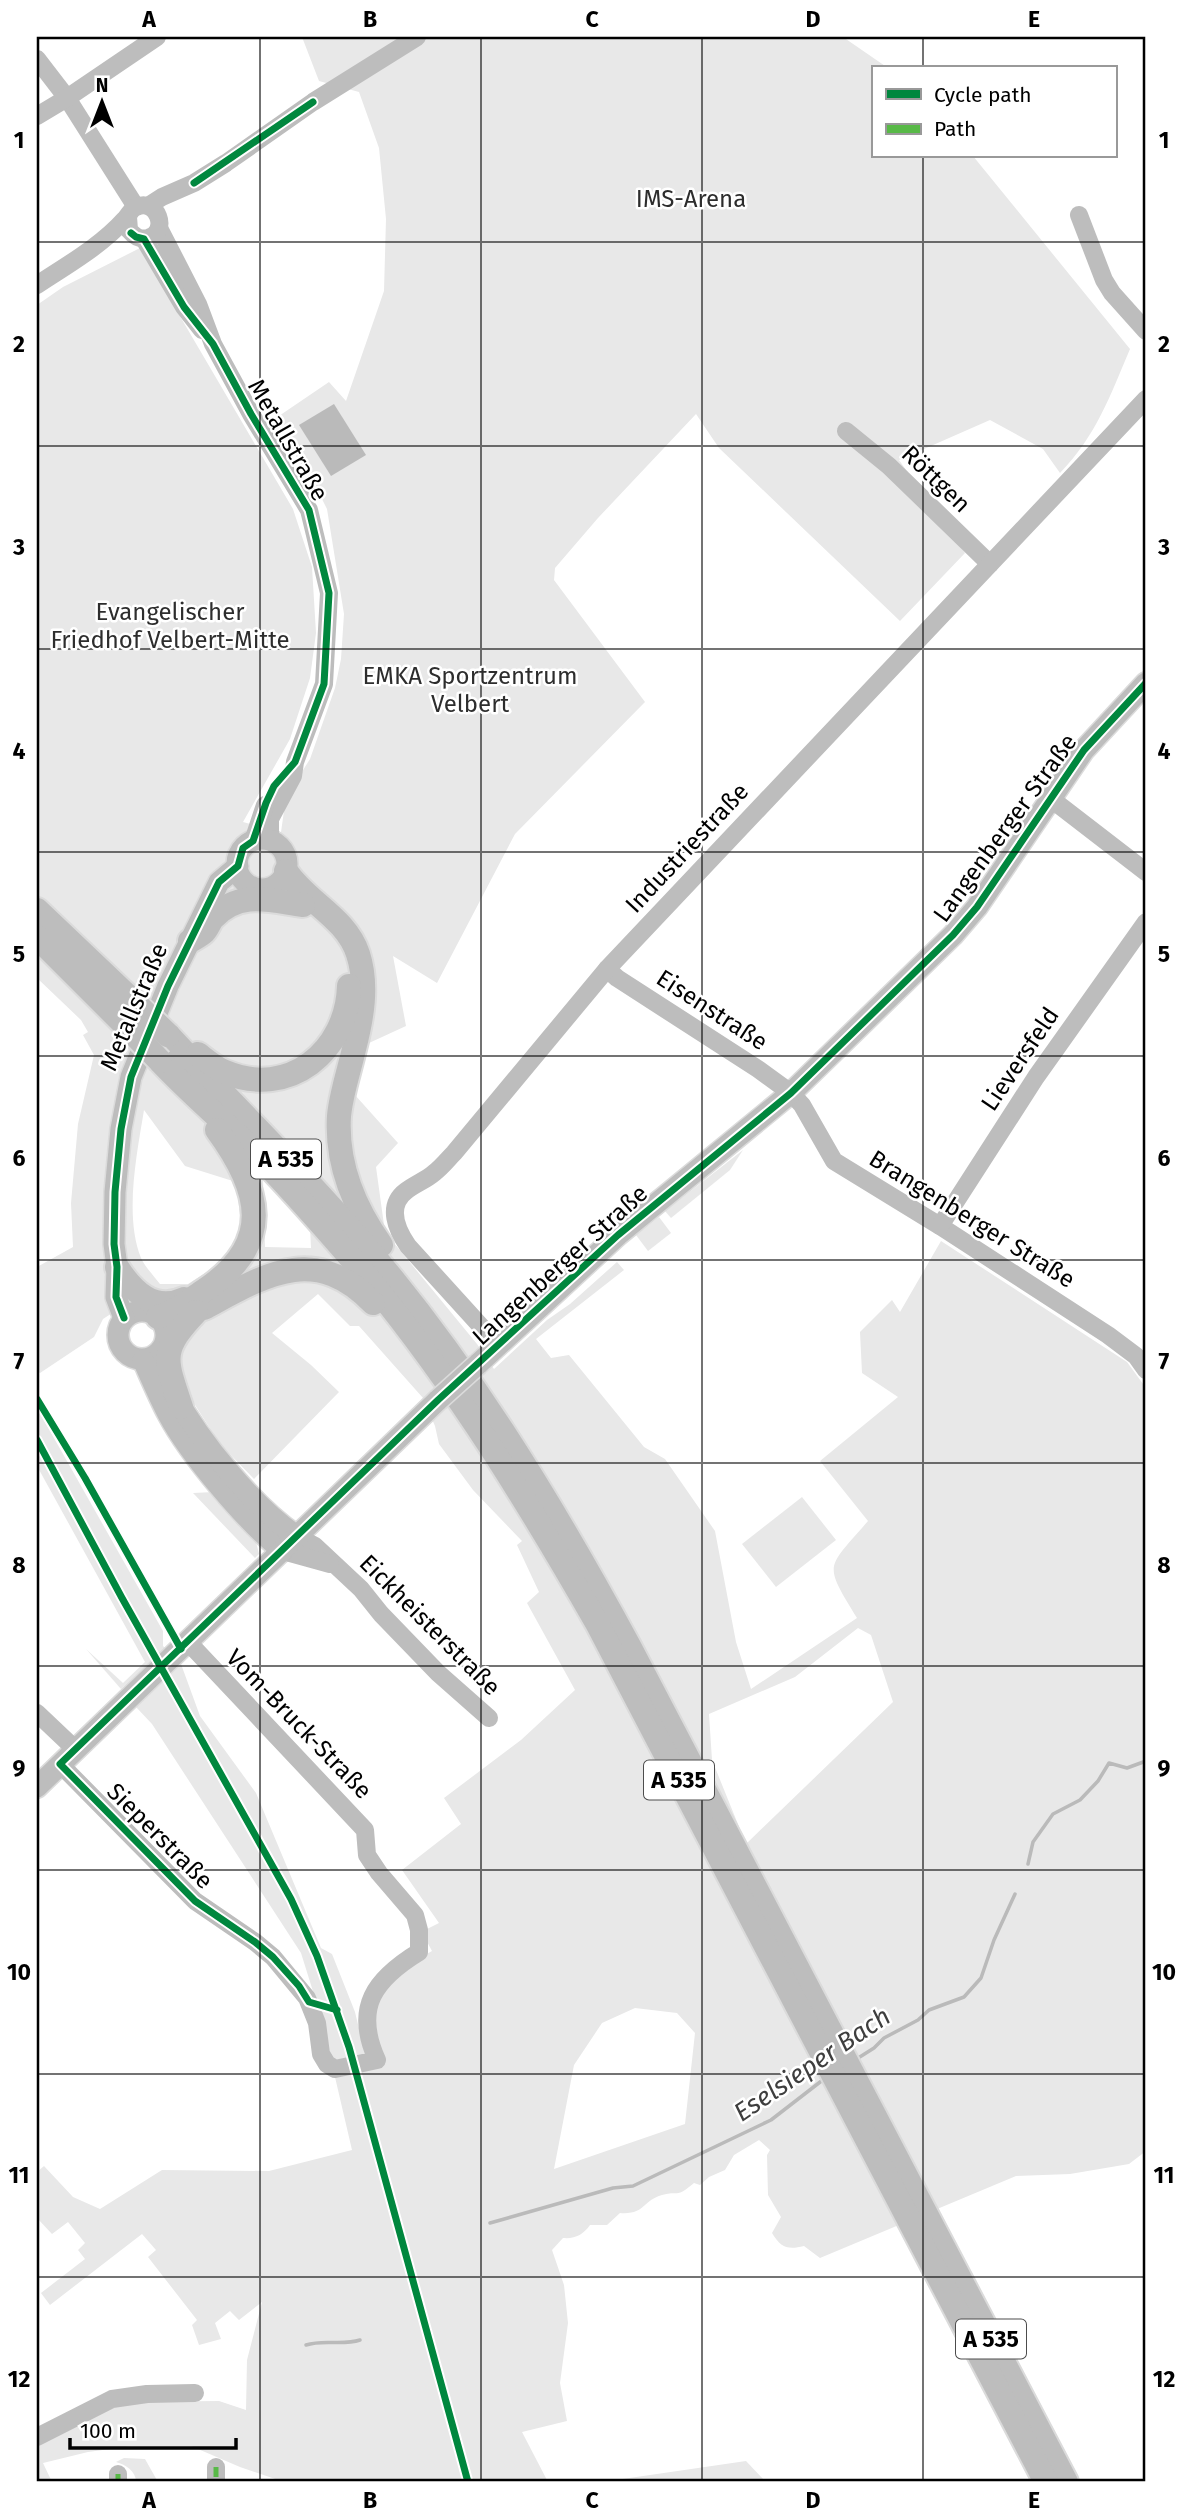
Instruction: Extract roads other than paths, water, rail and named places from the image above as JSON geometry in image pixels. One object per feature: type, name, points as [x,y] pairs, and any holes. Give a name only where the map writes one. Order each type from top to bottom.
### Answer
[{"type":"highway","points":[[168,1035],[216,1068],[256,1079],[283,1076],[297,1071],[324,1052],[335,1040],[347,1011],[349,981],[341,952],[334,939],[281,877]]},
{"type":"highway","points":[[281,877],[296,884],[344,929],[359,956],[363,997],[361,1021],[339,1115],[339,1142],[351,1195],[393,1263],[399,1287]]},
{"type":"highway","points":[[190,941],[204,931],[213,918],[232,905],[263,898],[303,905]]},
{"type":"highway","name":"A 535","points":[[37,910],[168,1035],[354,1232],[457,1364],[506,1434],[583,1561],[769,1932],[908,2199],[1046,2482]]},
{"type":"highway","name":"A 535","points":[[37,937],[185,1087],[253,1150],[292,1191],[400,1318],[491,1445],[545,1532],[769,1932]]},
{"type":"highway","points":[[147,1318],[175,1310],[231,1271],[242,1257],[253,1223],[252,1201],[239,1163],[185,1087]]},
{"type":"highway","points":[[117,1268],[128,1284],[145,1299],[158,1303],[176,1303],[206,1289]]},
{"type":"highway","points":[[181,1407],[168,1364],[173,1338],[196,1312],[261,1277],[302,1269],[328,1273],[360,1290],[380,1310],[400,1318]]},
{"type":"highway","points":[[147,1318],[196,1312]]},
{"type":"highway","name":"A 535","points":[[908,2199],[1066,2482]]},
{"type":"main road","name":"Langenberger Straße","points":[[37,1787],[438,1400],[618,1235],[791,1093],[953,934],[977,907],[1084,750],[1146,683]]},
{"type":"main road","points":[[261,841],[283,850],[287,860],[281,877],[270,887],[257,888],[241,873],[240,854],[261,841]]},
{"type":"main road","name":"Metallstraße","points":[[147,1318],[127,1295],[117,1268],[114,1244],[115,1192],[121,1129],[131,1077],[168,986],[212,898],[241,873]]},
{"type":"main road","points":[[147,1318],[165,1343],[149,1357],[133,1358],[125,1353],[119,1346],[118,1326],[147,1318]]},
{"type":"main road","points":[[149,1357],[159,1367],[181,1407],[225,1467],[281,1525],[291,1544]]},
{"type":"main road","points":[[149,1357],[169,1416],[188,1446],[267,1539],[291,1544]]},
{"type":"street","points":[[37,116],[157,37]]},
{"type":"street","points":[[37,285],[92,248],[143,220],[313,102],[417,37]]},
{"type":"street","name":"Metallstraße","points":[[37,58],[67,98],[143,220],[184,307],[213,344],[251,414],[309,510],[329,593],[324,684],[295,762],[293,776],[261,841]]},
{"type":"street","points":[[1079,215],[1104,280],[1146,331]]},
{"type":"street","name":"Industriestraße","points":[[501,1343],[487,1333],[398,1232],[394,1217],[397,1203],[404,1192],[437,1171],[454,1153],[607,969],[1146,399]]},
{"type":"street","name":"Röttgen","points":[[846,431],[889,467],[989,564]]},
{"type":"street","points":[[1050,798],[1146,872]]},
{"type":"street","name":"Lieversfeld","points":[[940,1226],[1036,1077],[1146,922]]},
{"type":"street","name":"Eisenstraße","points":[[607,969],[791,1093]]},
{"type":"street","name":"Brangenberger Straße","points":[[791,1093],[802,1105],[834,1161],[940,1226],[1143,1358]]},
{"type":"street","name":"Eickheisterstraße","points":[[291,1544],[315,1546],[361,1589],[381,1614],[438,1673],[489,1718]]},
{"type":"street","name":"Vom-Bruck-Straße","points":[[181,1649],[365,1830],[367,1855],[415,1915],[419,1930],[419,1952],[383,1978],[375,1988],[370,2002],[369,2033],[377,2060]]},
{"type":"street","name":"Sieperstraße","points":[[37,1713],[67,1756],[177,1885],[195,1901],[256,1942],[299,1986],[314,2015],[321,2054],[327,2064],[335,2069],[377,2060]]},
{"type":"street","points":[[37,2437],[112,2399],[147,2394],[195,2393]]},
{"type":"waterway","name":"Eselsieper Bach","points":[[1028,1864],[1033,1842],[1053,1814],[1080,1800],[1098,1781],[1109,1763],[1127,1768],[1146,1761]]},
{"type":"waterway","name":"Eselsieper Bach","points":[[855,2060],[884,2038],[918,2020],[929,2010],[964,1997],[981,1978],[994,1940],[1015,1894]]},
{"type":"waterway","name":"Eselsieper Bach","points":[[490,2223],[613,2188],[633,2186],[771,2120],[824,2079]]},
{"type":"waterway","name":"Eselsieper Bach","points":[[306,2345],[360,2340]]},
{"type":"park label","name":"IMS-Arena","points":[[691,199]]},
{"type":"park label","name":"Evangelischer Friedhof Velbert-Mitte","points":[[170,626]]},
{"type":"park label","name":"EMKA Sportzentrum Velbert","points":[[470,690]]}]
